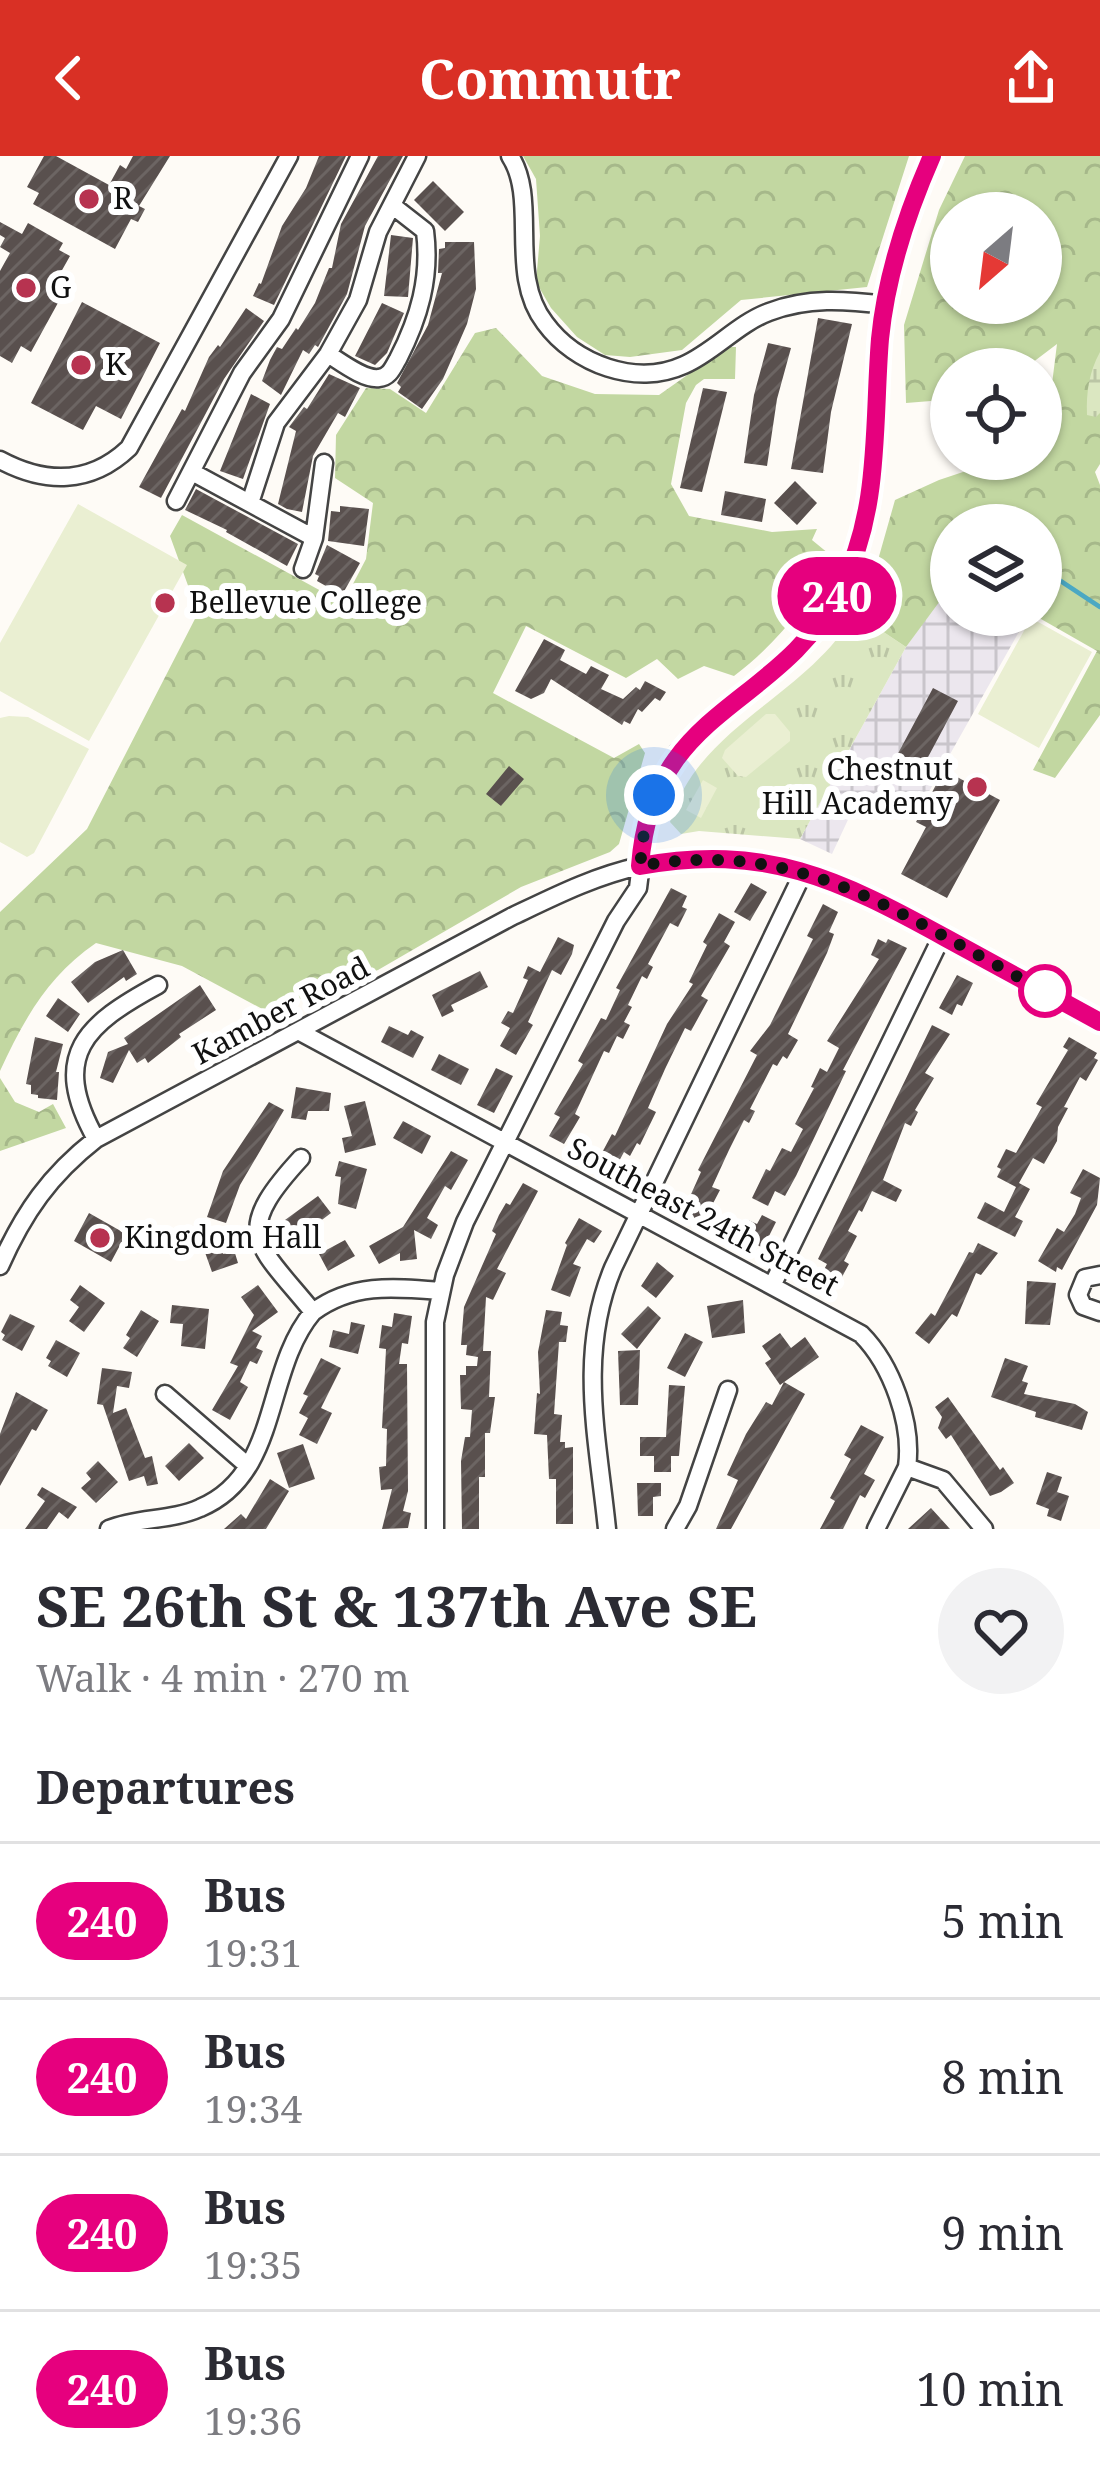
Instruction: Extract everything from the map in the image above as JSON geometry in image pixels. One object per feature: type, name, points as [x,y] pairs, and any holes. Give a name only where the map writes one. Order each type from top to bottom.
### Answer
[{"type":"street","points":[[0,460],[33,476],[67,478],[103,468],[128,448],[289,156]]},
{"type":"street","points":[[176,501],[242,373],[281,319],[360,156]]},
{"type":"street","points":[[250,503],[276,423],[328,354],[358,300],[378,232],[417,156]]},
{"type":"street","points":[[510,156],[519,176],[524,262],[538,313],[569,347],[599,364],[633,374],[658,372],[681,367],[751,320],[784,307],[828,299],[886,305]]},
{"type":"street","points":[[435,1529],[434,1365],[440,1291],[465,1222],[616,921],[638,888],[646,815],[678,752],[806,639],[839,593],[855,559],[874,476],[886,305],[900,242],[932,156]]},
{"type":"street","points":[[328,354],[380,378],[390,373],[413,329],[423,302],[425,231],[393,206]]},
{"type":"street","points":[[303,568],[314,538],[324,463]]},
{"type":"street","points":[[191,472],[314,538]]},
{"type":"street","name":"Kamber Road","points":[[0,1266],[31,1203],[55,1173],[96,1139],[512,917],[578,886],[640,866],[710,857],[769,862],[834,880],[1100,1022]]},
{"type":"street","points":[[607,1529],[590,1369],[593,1328],[613,1268],[804,871]]},
{"type":"street","points":[[772,1286],[942,936]]},
{"type":"street","points":[[96,1139],[78,1098],[80,1052],[107,1013],[158,985]]},
{"type":"street","name":"Southeast 24th Street","points":[[300,1032],[861,1334],[872,1345],[904,1421],[907,1467]]},
{"type":"street","points":[[301,1157],[284,1175],[256,1229],[264,1252],[313,1312]]},
{"type":"street","points":[[1100,1275],[1085,1278],[1078,1295],[1083,1306],[1100,1312]]},
{"type":"street","points":[[109,1529],[199,1509],[226,1490],[263,1440],[291,1345],[313,1312],[350,1292],[440,1291]]},
{"type":"street","points":[[675,1529],[688,1506],[728,1390]]},
{"type":"street","points":[[165,1394],[248,1466]]},
{"type":"street","points":[[876,1529],[907,1467],[943,1480],[984,1529]]},
{"type":"shaded area","points":[[930,613],[930,636],[1017,636],[922,804],[853,809],[832,854],[800,839],[906,647]]},
{"type":"green space","points":[[523,156],[909,156],[867,287],[741,300],[682,350],[630,357],[605,355],[577,337],[536,282],[540,236],[536,179]]},
{"type":"green space","points":[[965,156],[1100,156],[1100,464],[1095,472],[1100,485],[1100,715],[1055,778],[1033,770],[1097,651],[1062,631],[1062,504],[930,504],[930,614],[906,647],[855,613],[876,567],[895,500],[939,480],[1062,480],[1062,348],[1057,344],[1052,348],[930,348],[930,401],[906,403],[904,325],[930,240],[930,324],[1062,324],[1062,192],[948,192]]},
{"type":"green space","points":[[496,328],[542,376],[595,394],[659,395],[727,347],[736,347],[735,379],[704,379],[686,403],[671,484],[689,516],[772,532],[817,529],[812,540],[834,558],[813,592],[777,637],[734,676],[704,666],[678,679],[657,659],[626,678],[526,626],[493,693],[614,758],[639,744],[645,753],[619,844],[610,852],[521,887],[378,970],[266,1011],[182,966],[96,943],[39,1000],[0,1071],[0,912],[87,829],[198,613],[170,536],[182,515],[343,603],[366,559],[373,503],[335,478],[336,435],[366,388],[390,389],[426,413],[475,333]]},
{"type":"green space","points":[[1100,352],[1100,413],[1096,417],[1087,415],[1087,399]]},
{"type":"green space","points":[[78,504],[187,565],[89,741],[0,691],[0,643]]},
{"type":"green space","points":[[855,613],[906,647],[800,839],[699,831],[681,834],[670,822],[684,789],[704,761],[810,668]]},
{"type":"green space","points":[[1062,635],[1092,652],[1039,748],[978,714],[1021,636]]},
{"type":"green space","points":[[766,714],[775,714],[790,732],[790,741],[746,777],[738,776],[722,758],[725,750]]},
{"type":"green space","points":[[28,717],[89,749],[34,853],[27,857],[0,842],[0,718]]},
{"type":"green space","points":[[703,780],[717,788],[701,818],[686,810]]},
{"type":"green space","points":[[0,1078],[15,1102],[39,1112],[53,1104],[66,1128],[0,1151]]},
{"type":"building","name":"R","points":[[44,156],[56,156],[109,185],[120,165],[126,169],[133,156],[170,156],[139,206],[145,209],[138,222],[131,219],[115,249],[33,204],[39,193],[27,187]]},
{"type":"building","points":[[319,156],[346,156],[274,305],[253,296],[282,226]]},
{"type":"building","points":[[378,156],[403,156],[365,226],[347,294],[318,347],[309,354],[303,350],[281,395],[262,381],[270,360],[315,303],[332,268],[341,224]]},
{"type":"building","points":[[433,181],[464,212],[445,231],[414,200]]},
{"type":"building","name":"G","points":[[0,222],[22,234],[28,223],[63,243],[59,250],[70,256],[48,295],[59,301],[31,352],[21,346],[12,363],[0,356],[0,271],[10,253],[0,247],[5,238],[0,235]]},
{"type":"building","points":[[391,235],[413,238],[408,297],[384,296]]},
{"type":"building","points":[[445,242],[474,242],[476,289],[443,379],[422,409],[398,392],[397,383],[428,325],[442,273],[438,273],[439,249],[445,248]]},
{"type":"building","name":"K","points":[[82,302],[160,343],[121,419],[96,406],[83,430],[31,403]]},
{"type":"building","points":[[382,303],[404,313],[387,353],[375,365],[355,356]]},
{"type":"building","points":[[246,308],[264,321],[224,379],[161,498],[139,487],[182,409],[185,411],[209,357]]},
{"type":"building","points":[[818,318],[852,324],[831,412],[823,473],[791,469]]},
{"type":"building","points":[[768,343],[791,348],[767,466],[744,463]]},
{"type":"building","points":[[329,374],[360,388],[345,417],[338,413],[313,456],[302,512],[287,509],[278,504],[296,431],[289,427]]},
{"type":"building","points":[[703,388],[727,392],[702,492],[680,488]]},
{"type":"building","points":[[251,394],[270,404],[243,479],[220,471]]},
{"type":"building","points":[[795,481],[817,503],[797,525],[774,503]]},
{"type":"building","points":[[196,489],[298,544],[287,566],[185,510]]},
{"type":"building","points":[[725,491],[766,499],[762,522],[721,515]]},
{"type":"building","points":[[340,506],[369,509],[364,546],[328,541],[331,511],[340,512]]},
{"type":"building","points":[[327,545],[360,563],[342,595],[317,581],[315,574]]},
{"type":"building","points":[[544,639],[565,650],[560,660],[586,674],[591,666],[609,675],[601,689],[623,699],[636,687],[640,690],[645,681],[666,692],[642,712],[638,709],[630,724],[624,721],[622,725],[551,679],[544,693],[531,699],[515,691]]},
{"type":"building","points":[[933,688],[958,701],[919,774],[894,761]]},
{"type":"building","points":[[509,766],[524,779],[501,806],[486,794]]},
{"type":"building","points":[[944,770],[1000,800],[947,898],[901,874],[926,827],[916,822]]},
{"type":"building","points":[[751,883],[767,892],[750,921],[734,912]]},
{"type":"building","points":[[671,888],[687,896],[682,907],[687,909],[678,927],[670,923],[648,964],[653,967],[647,979],[642,976],[628,1005],[632,1007],[624,1022],[630,1025],[623,1039],[617,1036],[609,1053],[604,1051],[575,1114],[580,1117],[564,1144],[549,1136],[560,1117],[554,1114]]},
{"type":"building","points":[[823,904],[838,912],[829,932],[834,934],[788,1034],[798,1040],[787,1059],[783,1056],[777,1066],[773,1064],[750,1109],[755,1111],[749,1123],[744,1120],[729,1150],[712,1187],[720,1190],[708,1225],[683,1212],[698,1170],[757,1055],[750,1051],[770,1025],[813,939],[807,936]]},
{"type":"building","points":[[719,913],[735,922],[724,942],[730,946],[701,996],[708,1000],[691,1031],[685,1028],[665,1069],[648,1108],[656,1112],[640,1145],[630,1156],[624,1152],[613,1172],[597,1162],[612,1134],[615,1136],[667,1024],[693,984],[689,982],[707,945],[703,942]]},
{"type":"building","points":[[558,937],[574,945],[572,954],[561,975],[552,970],[528,1022],[533,1025],[516,1055],[500,1046],[510,1028],[501,1023],[508,1011],[513,1013],[528,980],[523,978],[528,966],[540,972]]},
{"type":"building","points":[[878,939],[907,948],[843,1070],[796,1176],[785,1196],[775,1191],[768,1206],[752,1198],[766,1169],[770,1171],[782,1148],[791,1152],[803,1129],[795,1124],[811,1087],[820,1068],[827,1072],[839,1048],[827,1041],[879,959],[871,955]]},
{"type":"building","points":[[123,950],[137,974],[126,981],[124,977],[88,1003],[71,982],[95,962]]},
{"type":"building","points":[[480,971],[488,987],[451,1005],[454,1011],[442,1017],[432,995]]},
{"type":"building","points":[[957,975],[973,983],[952,1015],[939,1008]]},
{"type":"building","points":[[200,985],[216,1010],[179,1034],[148,1063],[145,1058],[137,1063],[129,1050],[113,1083],[100,1078],[108,1052],[128,1044],[124,1038]]},
{"type":"building","points":[[58,998],[80,1014],[68,1032],[46,1016]]},
{"type":"building","points":[[932,1025],[950,1034],[925,1073],[934,1078],[911,1126],[905,1123],[883,1180],[902,1190],[896,1202],[872,1191],[862,1212],[859,1210],[848,1231],[857,1236],[844,1261],[849,1264],[836,1288],[819,1279],[827,1264],[818,1259]]},
{"type":"building","points":[[389,1026],[424,1037],[413,1058],[381,1042]]},
{"type":"building","points":[[35,1037],[63,1044],[56,1072],[57,1100],[38,1098],[26,1084]]},
{"type":"building","points":[[1069,1037],[1097,1053],[1094,1058],[1098,1060],[1086,1081],[1080,1077],[1064,1107],[1068,1108],[1057,1141],[1044,1164],[1033,1158],[1019,1183],[1030,1189],[1015,1217],[1023,1221],[1015,1237],[977,1218],[985,1202],[1004,1212],[1016,1187],[997,1177],[1001,1169],[997,1167],[1006,1149],[1016,1153],[1042,1107],[1036,1104],[1068,1050],[1063,1047]]},
{"type":"building","points":[[439,1054],[469,1069],[461,1085],[431,1070]]},
{"type":"building","points":[[496,1068],[513,1076],[494,1113],[477,1105]]},
{"type":"building","points":[[296,1087],[331,1093],[329,1111],[308,1111],[306,1120],[291,1118]]},
{"type":"building","points":[[365,1101],[376,1145],[345,1153],[342,1138],[352,1136],[344,1106]]},
{"type":"building","points":[[269,1102],[284,1110],[240,1185],[226,1223],[207,1217],[223,1171]]},
{"type":"building","points":[[403,1121],[431,1136],[422,1154],[393,1138]]},
{"type":"building","points":[[451,1151],[468,1160],[451,1190],[445,1186],[427,1218],[438,1225],[431,1239],[414,1230],[417,1259],[400,1261],[400,1253],[379,1264],[369,1246],[403,1227]]},
{"type":"building","points":[[339,1161],[367,1169],[356,1209],[338,1204],[341,1177],[335,1176]]},
{"type":"building","points":[[1083,1169],[1100,1178],[1097,1205],[1062,1270],[1057,1267],[1056,1272],[1038,1261],[1057,1228],[1064,1232],[1075,1214],[1081,1198],[1070,1193]]},
{"type":"building","points":[[523,1183],[538,1191],[497,1269],[506,1273],[493,1300],[486,1297],[483,1351],[491,1351],[489,1397],[495,1397],[490,1433],[485,1433],[485,1477],[479,1477],[479,1529],[462,1529],[461,1461],[465,1437],[470,1437],[472,1410],[461,1409],[460,1375],[466,1375],[466,1366],[477,1366],[478,1357],[466,1355],[467,1345],[461,1345],[464,1307],[496,1234],[492,1231],[499,1215]]},
{"type":"building","points":[[318,1196],[331,1213],[298,1238],[285,1220]]},
{"type":"building","name":"Kingdom Hall","points":[[89,1213],[126,1234],[111,1262],[74,1241]]},
{"type":"building","points":[[762,1215],[776,1222],[763,1248],[740,1236],[748,1220],[757,1224]]},
{"type":"building","points":[[579,1218],[602,1231],[594,1243],[587,1239],[573,1264],[581,1267],[570,1297],[551,1290],[565,1243]]},
{"type":"building","points":[[218,1239],[223,1254],[234,1250],[238,1263],[212,1272],[202,1244]]},
{"type":"building","points":[[345,1240],[355,1256],[328,1271],[319,1254]]},
{"type":"building","points":[[978,1243],[998,1253],[981,1275],[976,1273],[957,1317],[952,1314],[929,1344],[915,1333],[931,1313],[935,1316]]},
{"type":"building","points":[[657,1262],[674,1276],[656,1298],[641,1286]]},
{"type":"building","points":[[1027,1281],[1056,1283],[1050,1325],[1025,1324]]},
{"type":"building","points":[[80,1285],[105,1303],[84,1332],[69,1321],[79,1307],[70,1300]]},
{"type":"building","points":[[258,1285],[278,1312],[252,1331],[262,1336],[256,1348],[263,1351],[257,1364],[250,1361],[240,1382],[248,1387],[230,1420],[212,1410],[238,1366],[230,1363],[254,1315],[241,1297]]},
{"type":"building","points":[[743,1300],[745,1333],[712,1338],[707,1306]]},
{"type":"building","points":[[172,1305],[209,1309],[205,1349],[181,1346],[183,1324],[170,1323]]},
{"type":"building","points":[[648,1306],[661,1318],[637,1349],[621,1334]]},
{"type":"building","points":[[141,1310],[159,1321],[137,1357],[123,1348]]},
{"type":"building","points":[[546,1310],[562,1312],[560,1325],[568,1326],[566,1342],[559,1342],[554,1414],[562,1415],[560,1442],[565,1442],[565,1448],[573,1447],[573,1524],[556,1524],[556,1479],[549,1479],[547,1435],[534,1434],[540,1394],[538,1352]]},
{"type":"building","points":[[394,1313],[412,1316],[399,1364],[407,1364],[408,1491],[403,1511],[411,1513],[408,1528],[382,1529],[392,1489],[381,1490],[379,1467],[386,1466],[387,1429],[382,1428],[386,1349],[379,1348],[382,1325],[392,1327]]},
{"type":"building","points":[[10,1314],[35,1326],[22,1351],[2,1340]]},
{"type":"building","points":[[351,1322],[365,1325],[358,1354],[329,1347],[333,1330],[349,1334]]},
{"type":"building","points":[[685,1333],[703,1342],[685,1377],[667,1368]]},
{"type":"building","points":[[780,1333],[791,1348],[805,1337],[819,1357],[780,1385],[765,1363],[771,1359],[762,1346]]},
{"type":"building","points":[[56,1340],[80,1353],[67,1377],[48,1366],[51,1361],[46,1358]]},
{"type":"building","points":[[640,1350],[638,1405],[620,1405],[618,1351]]},
{"type":"building","points":[[321,1358],[341,1368],[321,1408],[332,1413],[317,1444],[299,1435],[308,1418],[299,1413]]},
{"type":"building","points":[[1005,1358],[1028,1366],[1022,1381],[1028,1383],[1024,1394],[1075,1404],[1088,1412],[1082,1430],[1035,1417],[1036,1412],[991,1397]]},
{"type":"building","points":[[102,1368],[132,1372],[129,1388],[117,1386],[113,1413],[126,1408],[145,1458],[152,1456],[158,1484],[147,1486],[144,1476],[129,1481],[103,1405],[97,1404]]},
{"type":"building","points":[[784,1382],[805,1394],[731,1529],[716,1529],[738,1480],[727,1475],[746,1434],[766,1402],[772,1405]]},
{"type":"building","points":[[669,1385],[685,1386],[679,1456],[671,1456],[671,1472],[654,1472],[654,1456],[640,1456],[640,1437],[666,1437]]},
{"type":"building","points":[[16,1392],[48,1410],[0,1486],[0,1434]]},
{"type":"building","points":[[948,1397],[1014,1483],[1001,1492],[990,1496],[951,1435],[946,1439],[938,1428],[942,1417],[935,1407]]},
{"type":"building","points":[[861,1425],[884,1437],[864,1474],[875,1480],[865,1498],[860,1495],[843,1529],[820,1529],[851,1459],[844,1455]]},
{"type":"building","points":[[189,1443],[204,1458],[179,1481],[165,1466]]},
{"type":"building","points":[[303,1444],[315,1479],[289,1488],[277,1453]]},
{"type":"building","points":[[98,1461],[118,1482],[96,1503],[81,1488],[91,1479],[86,1473]]},
{"type":"building","points":[[1047,1472],[1062,1477],[1057,1492],[1069,1496],[1061,1521],[1047,1516],[1049,1509],[1036,1504]]},
{"type":"building","points":[[270,1479],[289,1491],[266,1529],[224,1529],[241,1514],[246,1519]]},
{"type":"building","points":[[637,1483],[661,1483],[661,1496],[653,1497],[653,1516],[638,1516]]},
{"type":"building","points":[[42,1487],[77,1507],[68,1519],[59,1512],[47,1529],[25,1529],[45,1501],[37,1495]]},
{"type":"building","points":[[931,1508],[950,1529],[908,1529]]},
{"type":"waterway","points":[[1062,582],[1100,607]]},
{"type":"bus line","name":"240","points":[[932,156],[890,280],[880,333],[874,476],[855,559],[822,620],[790,657],[678,752],[646,815],[640,866],[731,858],[769,862],[834,880],[1100,1022]]},
{"type":"place","name":"R","points":[[89,199]]},
{"type":"place","name":"G","points":[[26,288]]},
{"type":"place","name":"K","points":[[81,365]]},
{"type":"place","name":"Bellevue College","points":[[165,603]]},
{"type":"place","name":"Chestnut Hill Academy","points":[[977,787]]},
{"type":"place","name":"Kingdom Hall","points":[[100,1238]]},
{"type":"route","points":[[654,795],[646,815],[640,866],[731,858],[769,862],[834,880],[1045,991]]}]
